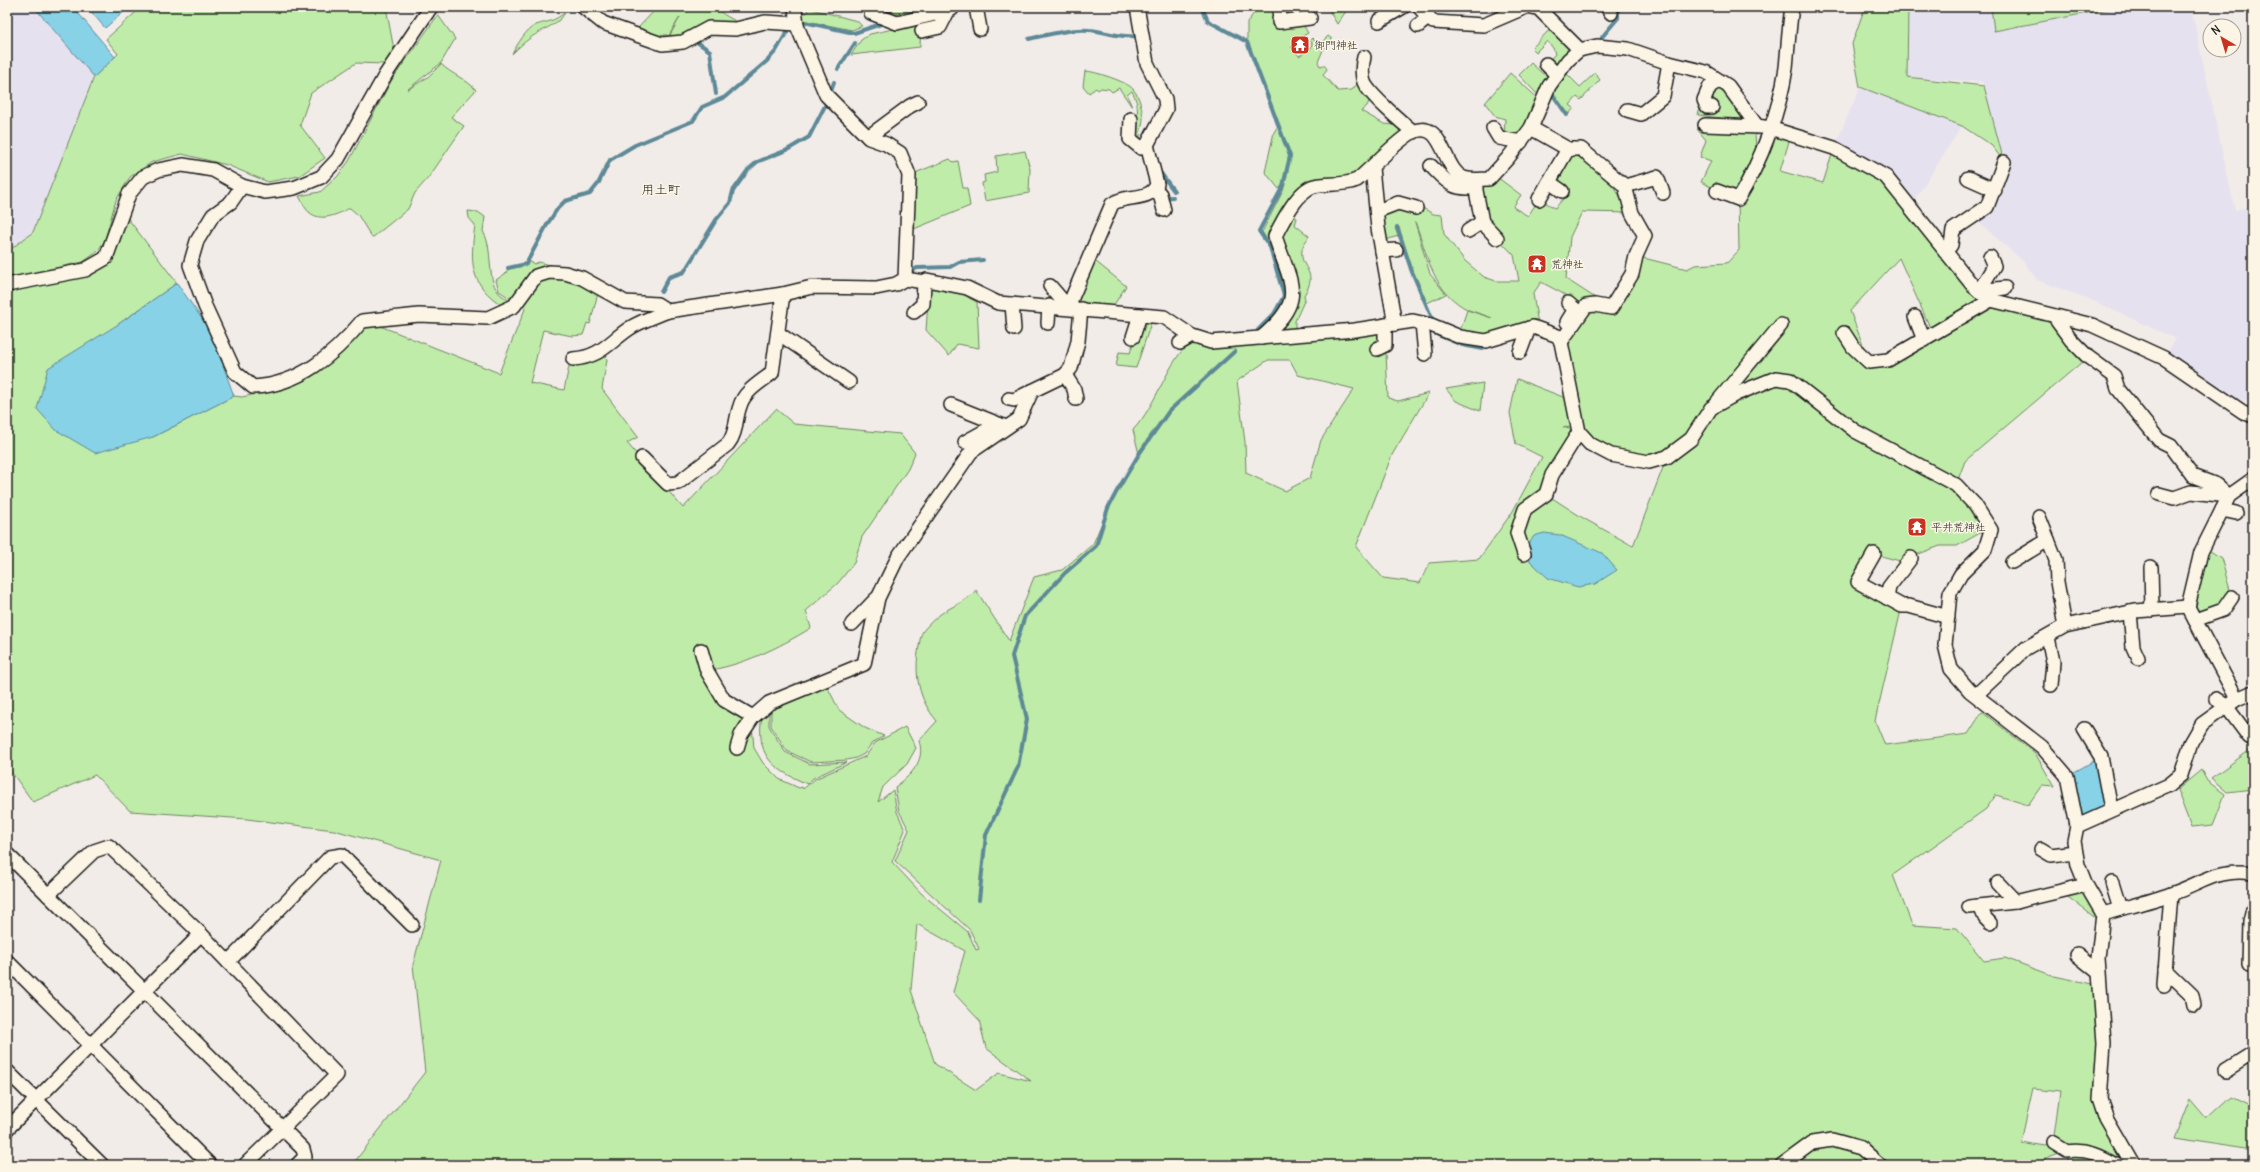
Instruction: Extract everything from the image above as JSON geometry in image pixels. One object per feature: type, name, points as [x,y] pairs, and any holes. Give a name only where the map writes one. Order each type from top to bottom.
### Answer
[{"type":"street","points":[[7,286],[86,270],[106,258],[129,194],[143,178],[158,170],[183,165],[213,170],[242,186],[265,192],[294,188],[322,176],[338,159],[386,74],[431,7]]},
{"type":"street","points":[[583,7],[603,23],[662,44],[683,42],[713,28],[736,29],[765,22],[797,24]]},
{"type":"street","points":[[795,7],[797,24],[826,95],[868,137],[900,153],[909,175],[904,279]]},
{"type":"street","points":[[976,7],[980,29]]},
{"type":"street","points":[[1065,382],[1074,361],[1078,341],[1075,308],[1112,204],[1118,199],[1147,195],[1155,189],[1157,184],[1147,146],[1166,109],[1166,99],[1147,63],[1137,7]]},
{"type":"street","points":[[1280,7],[1279,22],[1310,18]]},
{"type":"street","points":[[1379,21],[1403,7]]},
{"type":"street","points":[[1419,7],[1433,22],[1484,25],[1526,7]]},
{"type":"street","points":[[1532,7],[1538,8],[1580,50]]},
{"type":"street","points":[[1717,191],[1738,199],[1752,176],[1765,127],[1786,69],[1792,7]]},
{"type":"street","points":[[871,13],[897,23],[952,9]]},
{"type":"street","points":[[922,31],[940,27],[952,9]]},
{"type":"street","points":[[1418,26],[1429,17]]},
{"type":"street","points":[[1431,166],[1445,180],[1461,190],[1489,179],[1531,128],[1549,86],[1568,60],[1580,50],[1597,46],[1628,48],[1669,63],[1706,72],[1728,86],[1757,126],[1765,127],[1834,148],[1886,177],[1978,291],[1991,300],[2092,325],[2164,358],[2243,412],[2253,416]]},
{"type":"street","points":[[1364,58],[1361,67],[1364,82]]},
{"type":"street","points":[[1627,110],[1641,114],[1662,96],[1669,63]]},
{"type":"street","points":[[1546,64],[1557,75]]},
{"type":"street","points":[[1356,71],[1358,77],[1401,123],[1414,132]]},
{"type":"street","points":[[1712,107],[1707,107],[1704,100],[1710,86],[1719,81]]},
{"type":"street","points":[[868,137],[910,106],[918,102]]},
{"type":"street","points":[[1131,119],[1130,139],[1141,148],[1147,146]]},
{"type":"street","points":[[1705,125],[1765,127]]},
{"type":"street","points":[[1493,128],[1499,138],[1521,142]]},
{"type":"street","points":[[1531,128],[1568,149],[1581,148],[1625,186],[1632,213],[1645,236],[1636,256],[1632,274],[1611,308],[1595,305],[1586,306],[1560,339]]},
{"type":"street","points":[[1261,338],[1286,315],[1290,306],[1293,290],[1275,236],[1283,218],[1305,191],[1314,186],[1347,184],[1357,180],[1414,132],[1428,131],[1438,137],[1449,162],[1462,178],[1475,184]]},
{"type":"street","points":[[1539,199],[1568,149]]},
{"type":"street","points":[[1946,252],[1951,245],[1953,230],[1987,207],[1995,190],[2004,162]]},
{"type":"street","points":[[1372,168],[1390,325],[1385,345],[1377,349]]},
{"type":"street","points":[[1625,186],[1657,177],[1663,193]]},
{"type":"street","points":[[1968,178],[1995,190]]},
{"type":"street","points":[[1549,182],[1562,191]]},
{"type":"street","points":[[1475,184],[1482,222],[1497,238]]},
{"type":"street","points":[[242,186],[231,202],[213,215],[197,241],[190,265],[205,306],[235,372],[253,387],[273,386],[300,376],[345,342],[362,321],[419,315],[488,318],[514,306],[536,276],[550,272],[565,273],[582,278],[625,302],[657,304],[668,311]]},
{"type":"street","points":[[1155,189],[1160,194],[1164,210]]},
{"type":"street","points":[[1377,211],[1398,204],[1416,208]]},
{"type":"street","points":[[1468,231],[1482,222]]},
{"type":"street","points":[[1382,251],[1396,250]]},
{"type":"street","points":[[1978,291],[1994,266],[1990,257]]},
{"type":"street","points":[[574,359],[588,358],[609,346],[631,328],[668,311],[783,294],[812,287],[876,288],[896,284],[904,279],[924,282],[927,280],[967,288],[998,303],[1075,308],[1164,317],[1192,336],[1211,342],[1355,330],[1413,321],[1460,337],[1486,341],[1529,328],[1540,328],[1560,339]]},
{"type":"street","points":[[914,312],[923,304],[924,282]]},
{"type":"street","points":[[1050,286],[1075,308]]},
{"type":"street","points":[[1978,291],[2005,288]]},
{"type":"street","points":[[642,458],[668,484],[678,483],[728,444],[734,437],[740,404],[751,389],[772,373],[783,294]]},
{"type":"street","points":[[1844,333],[1853,347],[1869,362],[1888,360],[1991,300]]},
{"type":"street","points":[[1568,303],[1575,309],[1560,339],[1579,432],[1590,444],[1611,455],[1649,462],[1667,457],[1690,440],[1711,408],[1781,325]]},
{"type":"street","points":[[1012,304],[1014,329]]},
{"type":"street","points":[[1048,323],[1049,306]]},
{"type":"street","points":[[1132,337],[1140,315]]},
{"type":"street","points":[[1915,317],[1924,340]]},
{"type":"street","points":[[2058,317],[2057,321],[2071,340],[2088,357],[2114,376],[2118,389],[2158,440],[2171,446],[2193,476],[2217,485],[2229,496]]},
{"type":"street","points":[[1422,323],[1425,354]]},
{"type":"street","points":[[1520,352],[1529,328]]},
{"type":"street","points":[[778,333],[849,382]]},
{"type":"street","points":[[1180,343],[1192,336]]},
{"type":"street","points":[[1711,408],[1736,394],[1776,378],[1790,380],[1855,431],[1956,486],[1975,505],[1991,530],[1985,550],[1961,574],[1950,593],[1945,645],[1951,669],[1976,696],[2042,747],[2067,776],[2077,826],[2074,841],[2078,864],[2086,886],[2103,914],[2098,972],[2103,1011],[2104,1043],[2100,1099],[2108,1121],[2133,1165]]},
{"type":"street","points":[[1009,399],[1014,400],[1032,391],[1065,382]]},
{"type":"street","points":[[1065,382],[1074,389],[1076,399]]},
{"type":"street","points":[[737,748],[741,735],[753,717],[769,703],[864,664],[878,598],[898,557],[971,452],[1019,419],[1032,391]]},
{"type":"street","points":[[951,405],[1006,427]]},
{"type":"street","points":[[965,442],[985,431],[1006,427]]},
{"type":"street","points":[[1524,554],[1517,533],[1525,509],[1546,494],[1552,475],[1579,432]]},
{"type":"street","points":[[929,502],[943,480],[953,476]]},
{"type":"street","points":[[2237,699],[2188,607],[2201,552],[2229,496],[2253,479]]},
{"type":"street","points":[[2189,483],[2208,486],[2229,496]]},
{"type":"street","points":[[2159,494],[2174,498],[2191,492],[2229,496]]},
{"type":"street","points":[[2222,510],[2236,512]]},
{"type":"street","points":[[2039,517],[2056,560],[2057,582],[2065,626]]},
{"type":"street","points":[[2012,562],[2048,540]]},
{"type":"street","points":[[1874,554],[1858,582],[1902,606],[1909,606],[1948,617]]},
{"type":"street","points":[[1887,598],[1889,587],[1911,558]]},
{"type":"street","points":[[2152,567],[2152,610]]},
{"type":"street","points":[[2195,620],[2223,610],[2232,597]]},
{"type":"street","points":[[852,624],[878,598]]},
{"type":"street","points":[[1976,696],[2026,648],[2048,637],[2065,626],[2130,612],[2188,607]]},
{"type":"street","points":[[2130,612],[2133,647],[2138,658]]},
{"type":"street","points":[[2048,637],[2053,662],[2051,685]]},
{"type":"street","points":[[701,650],[708,672],[724,700],[753,717]]},
{"type":"street","points":[[2077,826],[2111,809],[2169,785],[2181,775],[2191,743],[2202,724],[2221,703],[2237,699],[2253,692]]},
{"type":"street","points":[[2221,703],[2249,737],[2253,738]]},
{"type":"street","points":[[2084,729],[2101,757],[2111,809]]},
{"type":"street","points":[[48,895],[94,851],[109,846],[228,962],[337,1075],[245,1165]]},
{"type":"street","points":[[2041,849],[2051,855],[2075,852]]},
{"type":"street","points":[[7,854],[303,1149],[305,1157],[297,1165]]},
{"type":"street","points":[[228,962],[330,857],[342,855],[412,925]]},
{"type":"street","points":[[2103,914],[2171,894],[2214,875],[2228,871],[2253,873]]},
{"type":"street","points":[[2112,882],[2120,909]]},
{"type":"street","points":[[1998,883],[2016,902]]},
{"type":"street","points":[[1990,923],[1975,906],[2016,902],[2086,886]]},
{"type":"street","points":[[2164,985],[2171,894]]},
{"type":"street","points":[[2249,965],[2250,921],[2253,908]]},
{"type":"street","points":[[7,1129],[200,934]]},
{"type":"street","points":[[2077,955],[2098,972]]},
{"type":"street","points":[[7,961],[210,1165]]},
{"type":"street","points":[[2165,969],[2192,995],[2194,1005]]},
{"type":"street","points":[[2226,1070],[2253,1053]]},
{"type":"street","points":[[7,1071],[102,1165]]},
{"type":"street","points":[[1782,1165],[1812,1143],[1832,1140],[1861,1148],[1880,1165]]},
{"type":"street","points":[[2054,1143],[2067,1151],[2076,1150],[2096,1152],[2118,1165]]},
{"type":"shaded area","points":[[7,7],[34,7],[94,77],[33,232],[7,252]]},
{"type":"shaded area","points":[[1908,7],[1991,7],[1994,31],[2118,7],[2191,7],[2235,210],[2253,206],[2253,400],[2223,399],[2164,358],[2176,339],[2091,300],[2037,280],[2023,261],[1972,217],[1987,207],[2004,162],[1982,82],[1907,77]]},
{"type":"shaded area","points":[[1860,87],[1962,126],[1910,207],[1834,148]]},
{"type":"green space","points":[[138,7],[386,7],[394,50],[384,64],[356,63],[311,93],[300,125],[325,158],[299,176],[268,182],[227,165],[182,154],[152,162],[130,177],[116,200],[105,240],[97,252],[83,262],[7,278],[7,252],[33,232],[94,77],[118,54],[106,39],[135,13]]},
{"type":"green space","points":[[658,7],[716,7],[721,13],[735,20],[741,25],[681,38],[668,39],[680,17],[668,37],[667,35],[664,35],[663,41],[635,31]]},
{"type":"green space","points":[[880,7],[935,7],[902,16]]},
{"type":"green space","points":[[1258,7],[1278,7],[1275,16],[1278,28],[1302,23],[1308,33],[1293,42],[1295,45],[1291,47],[1299,56],[1311,48],[1312,43],[1310,40],[1312,38],[1319,45],[1328,36],[1332,39],[1323,50],[1318,62],[1320,66],[1324,65],[1327,69],[1323,75],[1338,91],[1352,90],[1358,83],[1371,97],[1367,106],[1361,111],[1384,124],[1397,125],[1401,135],[1348,180],[1316,181],[1279,217],[1282,267],[1289,306],[1260,332],[1275,316],[1286,296],[1271,245],[1262,232],[1284,189],[1279,189],[1265,172],[1274,132],[1278,126],[1247,43],[1247,23]]},
{"type":"green space","points":[[1327,7],[1349,7],[1337,24]]},
{"type":"green space","points":[[1865,7],[1908,7],[1907,77],[1984,86],[2004,162],[1992,146],[1962,126],[1860,87],[1852,44]]},
{"type":"green space","points":[[1991,7],[2118,7],[1994,31]]},
{"type":"green space","points":[[808,8],[857,21],[862,26],[852,30],[802,20],[801,12],[807,13]]},
{"type":"green space","points":[[565,12],[559,20],[533,36],[512,54],[528,30],[536,25],[554,19]]},
{"type":"green space","points":[[438,15],[455,39],[441,63],[407,90],[428,77],[441,64],[476,90],[451,117],[464,126],[429,177],[415,193],[408,209],[372,238],[358,215],[350,208],[340,213],[324,217],[319,217],[309,212],[299,196],[320,192],[337,177],[349,161],[391,81]]},
{"type":"green space","points":[[1546,21],[1574,51],[1555,71],[1547,63],[1555,54],[1553,48],[1547,41],[1536,52],[1532,48],[1549,30],[1543,24]]},
{"type":"green space","points":[[921,23],[920,47],[851,55],[861,40],[870,34]]},
{"type":"green space","points":[[1531,63],[1543,74],[1548,71],[1552,75],[1542,94],[1538,95],[1519,75]]},
{"type":"green space","points":[[1085,71],[1110,77],[1125,83],[1133,89],[1139,99],[1143,114],[1140,136],[1141,142],[1135,135],[1137,107],[1135,96],[1132,91],[1127,95],[1132,107],[1119,88],[1112,92],[1109,89],[1101,88],[1098,90],[1096,88],[1089,93],[1083,86]]},
{"type":"green space","points":[[1565,72],[1580,87],[1595,73],[1600,80],[1581,100],[1577,97],[1570,105],[1574,108],[1569,114],[1551,91]]},
{"type":"green space","points":[[1510,73],[1542,102],[1521,142],[1504,139],[1505,119],[1495,116],[1485,103]]},
{"type":"green space","points":[[1714,87],[1730,96],[1750,122],[1698,115],[1699,110],[1707,114],[1716,110],[1717,103],[1707,99]]},
{"type":"green space","points":[[1770,128],[1791,135],[1780,171],[1823,183],[1834,148],[1886,177],[1974,287],[2048,314],[2088,357],[1965,461],[1956,485],[1980,521],[1982,532],[1957,546],[1940,546],[1900,561],[1874,554],[1858,582],[1902,606],[1875,721],[1885,745],[1968,734],[1982,712],[2035,753],[2054,786],[2042,785],[2028,805],[1996,795],[1986,809],[1893,875],[1912,925],[1957,928],[1984,961],[2005,958],[2054,976],[2098,985],[2101,1089],[2133,1165],[2070,1165],[2067,1151],[2030,1165],[352,1165],[425,1072],[413,965],[441,860],[334,830],[247,819],[130,811],[95,775],[33,802],[7,766],[7,291],[90,275],[112,261],[126,216],[177,283],[117,325],[153,437],[234,396],[242,397],[274,390],[363,329],[375,324],[499,373],[525,309],[521,302],[538,279],[565,275],[598,293],[590,324],[587,323],[583,335],[572,336],[543,330],[530,383],[564,390],[571,357],[605,352],[607,360],[602,389],[638,437],[627,443],[683,508],[776,409],[794,424],[900,434],[915,453],[908,469],[862,537],[854,563],[838,583],[806,611],[811,628],[759,655],[732,665],[704,671],[752,725],[754,748],[763,763],[779,779],[799,788],[802,787],[803,789],[815,779],[866,756],[875,743],[905,727],[916,748],[907,764],[883,787],[878,802],[893,790],[897,812],[905,830],[892,862],[922,894],[968,932],[976,950],[979,949],[970,930],[895,861],[909,830],[899,811],[895,787],[911,773],[915,767],[920,755],[921,748],[919,741],[937,721],[925,704],[917,676],[921,634],[938,616],[968,598],[976,590],[1009,641],[1034,577],[1062,570],[1093,544],[1108,508],[1139,454],[1133,430],[1149,408],[1176,359],[1193,339],[1385,330],[1388,398],[1398,401],[1429,393],[1392,455],[1356,547],[1383,578],[1420,583],[1429,563],[1479,559],[1513,511],[1542,457],[1516,444],[1510,413],[1517,379],[1568,399],[1573,428],[1563,427],[1578,432],[1561,342],[1586,306],[1541,282],[1533,294],[1538,324],[1530,323],[1483,335],[1460,331],[1467,310],[1492,318],[1463,307],[1452,299],[1443,289],[1432,269],[1415,222],[1430,274],[1446,294],[1427,303],[1412,268],[1399,227],[1395,228],[1398,236],[1383,241],[1381,213],[1400,207],[1411,210],[1423,208],[1433,214],[1442,215],[1444,234],[1465,261],[1484,277],[1496,281],[1519,281],[1514,255],[1482,222],[1474,180],[1493,174],[1521,195],[1513,207],[1528,216],[1539,199],[1555,208],[1565,197],[1557,184],[1574,151],[1610,182],[1632,213],[1582,212],[1570,237],[1566,279],[1611,308],[1636,256],[1687,269],[1695,265],[1727,263],[1739,250],[1738,199]],"holes":[[[1899,258],[1933,334],[1872,369],[1850,311]],[[1268,360],[1290,360],[1298,375],[1354,389],[1321,440],[1310,478],[1285,491],[1246,473],[1245,442],[1237,381]],[[1579,432],[1611,455],[1667,457],[1633,546],[1583,518],[1546,494]],[[917,924],[965,951],[953,992],[979,1020],[986,1048],[1031,1081],[999,1073],[976,1090],[935,1064],[911,990]],[[2033,1088],[2061,1091],[2054,1143],[2045,1146],[2021,1142]]]},
{"type":"green space","points":[[1697,129],[1743,130],[1755,132],[1756,153],[1735,194],[1716,182],[1711,187],[1701,182],[1711,161],[1700,157],[1706,140]]},
{"type":"green space","points":[[1025,151],[1030,169],[1029,193],[985,201],[982,183],[985,182],[984,175],[997,172],[996,156]]},
{"type":"green space","points":[[950,159],[953,162],[958,161],[963,188],[967,188],[970,206],[909,231],[912,178],[915,173]]},
{"type":"green space","points":[[468,211],[478,212],[485,217],[483,231],[488,246],[494,286],[501,295],[511,302],[503,306],[492,298],[484,289],[474,272],[472,251],[475,225],[469,218]]},
{"type":"green space","points":[[1290,213],[1297,218],[1295,225],[1309,236],[1303,247],[1302,256],[1303,262],[1310,275],[1310,281],[1304,295],[1305,299],[1295,321],[1295,331],[1271,333],[1292,314],[1277,235]]},
{"type":"green space","points":[[529,261],[534,264],[539,262],[553,266],[513,300],[499,291],[496,280],[506,273],[508,269],[527,265]]},
{"type":"green space","points":[[1095,261],[1126,286],[1112,308],[1080,305],[1078,300]]},
{"type":"green space","points":[[942,288],[969,294],[969,298],[977,302],[979,348],[957,344],[949,356],[926,330],[929,289]]},
{"type":"green space","points":[[1141,319],[1152,320],[1136,368],[1116,366],[1119,352],[1130,353]]},
{"type":"green space","points":[[1483,383],[1480,411],[1456,401],[1446,389]]},
{"type":"green space","points":[[2204,547],[2221,558],[2230,590],[2222,606],[2201,612],[2196,608]]},
{"type":"green space","points":[[825,682],[839,710],[865,728],[884,736],[872,743],[864,754],[856,758],[811,762],[787,751],[771,726],[771,708]]},
{"type":"green space","points":[[769,709],[769,726],[785,752],[810,764],[847,762],[813,778],[807,784],[783,772],[768,758],[761,739],[762,712]]},
{"type":"green space","points":[[2253,748],[2253,789],[2227,792],[2211,778]]},
{"type":"green space","points":[[2201,770],[2207,781],[2225,794],[2213,825],[2191,827],[2177,790]]},
{"type":"green space","points":[[2086,885],[2102,923],[2060,891]]},
{"type":"green space","points":[[2230,1096],[2253,1107],[2253,1151],[2173,1139],[2189,1098],[2206,1118]]},
{"type":"water","points":[[34,7],[73,7],[115,57],[94,77]]},
{"type":"water","points":[[87,7],[122,7],[125,11],[105,28]]},
{"type":"water","points":[[177,283],[211,332],[234,396],[153,437],[95,453],[56,430],[37,409],[48,368],[117,325]]},
{"type":"water","points":[[1544,533],[1560,535],[1602,553],[1617,570],[1595,584],[1578,587],[1548,578],[1530,561],[1527,545],[1534,536]]},
{"type":"water","points":[[2101,757],[2111,809],[2077,826],[2067,776]]},
{"type":"waterway","points":[[1202,7],[1208,21],[1247,42],[1290,156],[1283,186],[1259,231],[1270,247],[1284,296],[1274,314],[1258,330]]},
{"type":"waterway","points":[[1602,37],[1618,18],[1618,7]]},
{"type":"waterway","points":[[577,9],[590,21]]},
{"type":"waterway","points":[[804,22],[854,33],[884,23]]},
{"type":"waterway","points":[[1029,39],[1075,30],[1135,36]]},
{"type":"waterway","points":[[508,268],[526,264],[548,223],[558,208],[565,201],[590,194],[598,184],[610,160],[635,145],[693,121],[702,107],[725,97],[767,61],[776,51],[787,32]]},
{"type":"waterway","points":[[694,40],[710,51],[716,94]]},
{"type":"waterway","points":[[838,69],[855,43]]},
{"type":"waterway","points":[[661,292],[669,277],[684,272],[716,220],[730,203],[733,191],[748,170],[757,162],[787,150],[809,137],[829,98],[834,82]]},
{"type":"waterway","points":[[1551,92],[1567,115]]},
{"type":"waterway","points":[[1160,172],[1174,191]]},
{"type":"waterway","points":[[1163,198],[1173,197]]},
{"type":"waterway","points":[[1397,227],[1412,272],[1432,318]]},
{"type":"waterway","points":[[910,272],[917,268],[950,267],[959,262],[983,260]]},
{"type":"waterway","points":[[1438,335],[1462,345],[1483,349]]},
{"type":"waterway","points":[[979,900],[986,835],[1018,767],[1027,719],[1012,656],[1025,616],[1065,573],[1096,546],[1108,508],[1117,491],[1139,454],[1169,411],[1235,351]]},
{"type":"place","name":"御門神社","points":[[1300,45]]},
{"type":"place","name":"荒神社","points":[[1537,264]]},
{"type":"place","name":"平井荒神社","points":[[1917,527]]},
{"type":"district","name":"用土町","points":[[661,189]]}]
